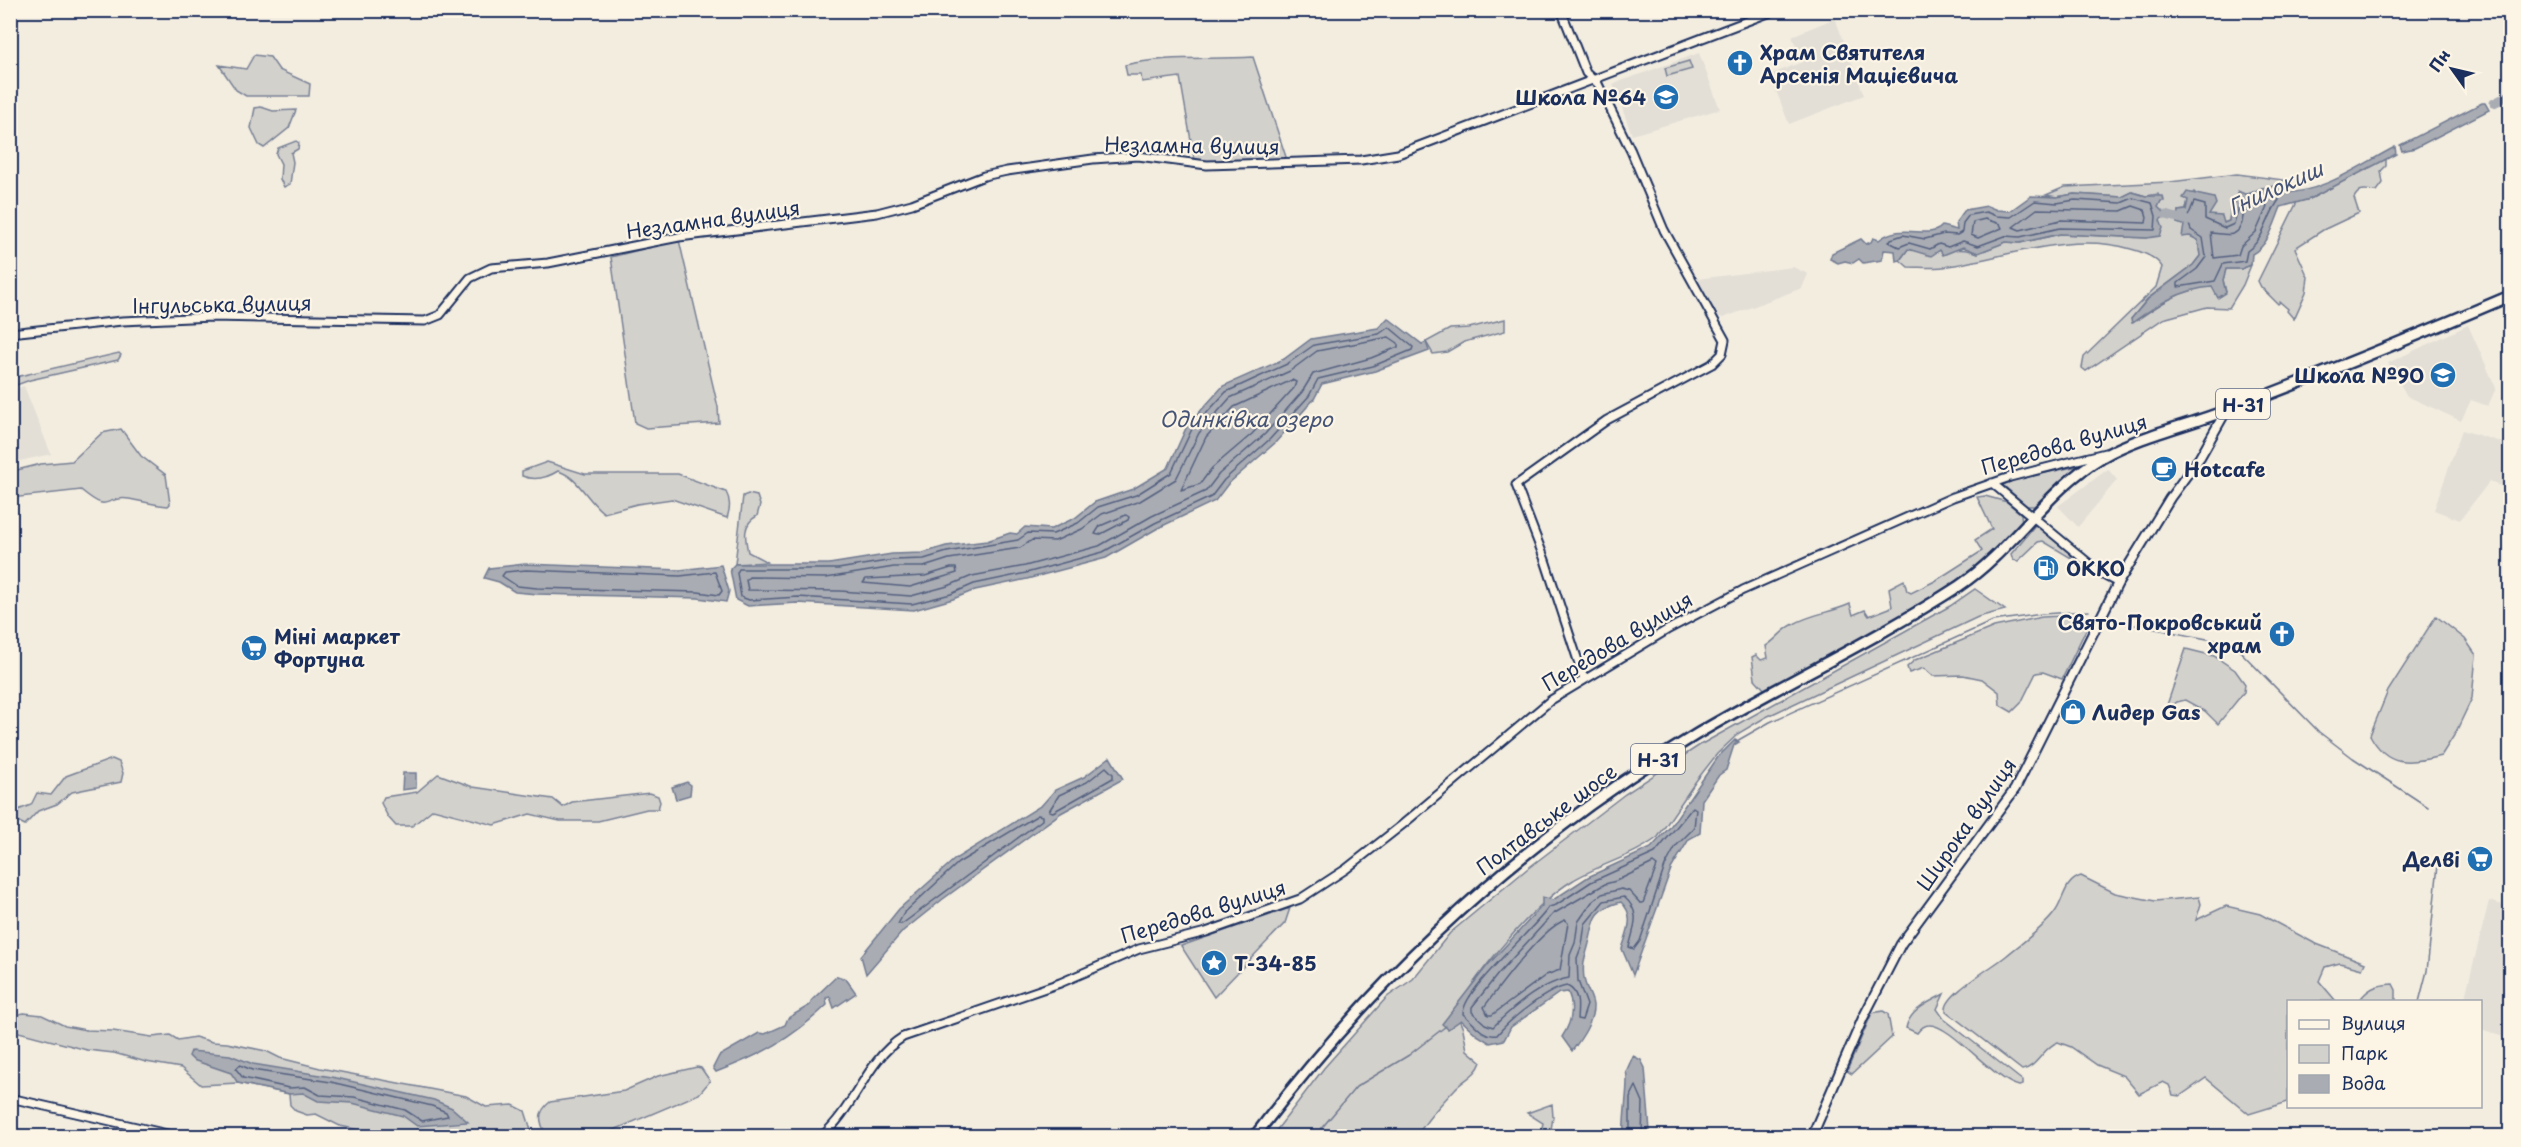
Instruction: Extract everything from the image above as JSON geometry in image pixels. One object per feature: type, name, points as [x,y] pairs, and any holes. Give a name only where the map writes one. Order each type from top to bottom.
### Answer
[{"type":"main road","name":"Передова вулиця","points":[[2116,450],[2226,411],[2370,355],[2511,296]]},
{"type":"main road","name":"Широка вулиця","points":[[1812,1137],[1863,1018],[1901,944],[2015,789],[2118,583],[2170,498],[2200,457],[2226,411]]},
{"type":"main road","name":"Полтавське шосе","points":[[1255,1137],[1333,1040],[1413,954],[1451,918],[1553,833],[1646,766],[1698,734],[1961,584],[1986,566],[2072,479],[2116,450]]},
{"type":"street","points":[[1561,10],[1586,73],[1593,79],[1631,151],[1664,230],[1725,339],[1725,347],[1712,364],[1606,420],[1516,485],[1545,560],[1584,680]]},
{"type":"street","name":"Незламна вулиця","points":[[433,319],[440,315],[470,278],[491,268],[548,263],[679,237],[877,213],[912,204],[984,176],[1093,159],[1138,156],[1216,165],[1338,162],[1389,156],[1468,130],[1593,79],[1776,10]]},
{"type":"street","name":"Інгульська вулиця","points":[[10,333],[122,321],[212,317],[414,322],[433,319]]},
{"type":"street","name":"Передова вулиця","points":[[822,1137],[837,1121],[885,1050],[903,1037],[1060,983],[1131,952],[1206,932],[1300,899],[1346,868],[1402,825],[1551,700],[1667,630],[1743,590],[1933,506],[1992,483],[2116,450]]},
{"type":"street","points":[[1992,483],[2103,575],[2118,583]]},
{"type":"street","points":[[10,1098],[176,1137]]},
{"type":"shaded area","points":[[1835,18],[1864,95],[1789,124],[1770,75],[1802,62],[1792,36]]},
{"type":"shaded area","name":"Школа №64","points":[[1699,53],[1720,109],[1632,135],[1613,84]]},
{"type":"shaded area","points":[[1793,267],[1808,274],[1802,288],[1723,318],[1718,316],[1697,279]]},
{"type":"shaded area","name":"Школа №90","points":[[2468,325],[2496,388],[2488,406],[2471,400],[2461,421],[2407,396],[2388,363]]},
{"type":"shaded area","points":[[24,386],[51,454],[11,463],[11,390]]},
{"type":"shaded area","points":[[2462,430],[2510,445],[2510,489],[2489,482],[2460,520],[2434,510]]},
{"type":"shaded area","points":[[2108,469],[2117,480],[2078,527],[2058,506]]},
{"type":"shaded area","points":[[2489,901],[2510,907],[2510,1039],[2482,1030],[2482,1000],[2464,1000]]},
{"type":"green space","points":[[254,55],[270,57],[279,70],[310,84],[309,96],[246,96],[236,90],[219,65],[246,69]]},
{"type":"green space","points":[[1253,57],[1287,160],[1207,162],[1194,158],[1180,77],[1142,82],[1141,75],[1127,75],[1125,65],[1172,59]]},
{"type":"green space","points":[[1689,61],[1692,69],[1667,76],[1665,68]]},
{"type":"green space","points":[[261,107],[273,111],[296,110],[289,128],[264,148],[259,145],[251,128],[255,108]]},
{"type":"green space","points":[[296,141],[299,143],[298,149],[291,153],[293,162],[290,184],[284,187],[280,179],[281,164],[276,154],[278,148]]},
{"type":"green space","points":[[2386,158],[2386,166],[2381,171],[2383,183],[2377,191],[2361,191],[2354,198],[2359,213],[2323,230],[2295,248],[2308,277],[2306,292],[2294,319],[2287,311],[2288,309],[2280,302],[2278,304],[2258,281],[2297,202],[2310,199]]},
{"type":"green space","points":[[2237,174],[2284,180],[2282,185],[2239,195],[2234,205],[2232,202],[2229,221],[2223,223],[2209,215],[2211,209],[2194,192],[2188,200],[2186,210],[2178,211],[2177,223],[2184,225],[2190,236],[2198,240],[2200,256],[2193,265],[2147,299],[2131,319],[2133,323],[2170,299],[2201,288],[2212,286],[2218,297],[2226,292],[2223,280],[2226,269],[2241,269],[2251,265],[2243,285],[2229,308],[2207,307],[2163,319],[2086,371],[2082,368],[2084,357],[2156,287],[2162,267],[2153,258],[2131,249],[2108,244],[2085,243],[2040,247],[1939,267],[1908,267],[1900,260],[1908,249],[1917,251],[1961,250],[1978,253],[2006,242],[2020,243],[2060,234],[2147,238],[2160,220],[2158,207],[2161,201],[2158,194],[2146,196],[2132,192],[2122,197],[2046,195],[2065,187],[2170,182]]},
{"type":"green space","points":[[679,240],[718,407],[719,423],[646,428],[635,423],[611,257]]},
{"type":"green space","points":[[1505,319],[1505,331],[1464,342],[1447,352],[1433,354],[1426,342],[1450,329],[1469,328]]},
{"type":"green space","points":[[119,353],[121,355],[118,360],[30,380],[11,387],[11,378]]},
{"type":"green space","points":[[121,429],[141,456],[166,475],[170,504],[168,506],[129,499],[103,503],[91,498],[81,490],[11,498],[11,476],[17,470],[41,464],[72,461],[102,433]]},
{"type":"green space","points":[[547,462],[585,474],[678,474],[726,492],[730,505],[727,518],[672,499],[637,504],[604,513],[572,478],[565,474],[558,471],[541,478],[522,476],[522,471]]},
{"type":"green space","points":[[2078,466],[2034,506],[2027,506],[2003,485],[2017,479]]},
{"type":"green space","points":[[748,494],[757,496],[760,505],[757,516],[747,527],[748,552],[767,562],[735,564],[743,496]]},
{"type":"green space","points":[[1985,496],[2007,502],[2021,514],[2022,525],[1964,575],[1900,616],[1765,690],[1755,679],[1752,657],[1756,655],[1761,660],[1768,658],[1766,646],[1792,625],[1806,618],[1850,604],[1853,615],[1865,610],[1869,616],[1892,607],[1889,588],[1904,580],[1907,591],[1911,593],[1935,581],[1982,551],[1975,540],[1992,529],[1977,497]]},
{"type":"green space","points":[[2036,524],[2071,552],[2071,558],[2043,541],[2038,542],[2018,561],[2013,560],[2011,554]]},
{"type":"green space","points":[[1975,589],[2005,610],[1978,617],[1766,717],[1739,733],[1717,754],[1658,837],[1638,850],[1572,881],[1524,922],[1478,977],[1456,1011],[1463,1029],[1467,1050],[1481,1062],[1479,1067],[1439,1106],[1417,1136],[1272,1136],[1324,1068],[1387,997],[1413,979],[1450,933],[1527,869],[1625,794],[1700,745],[1950,606]]},
{"type":"green space","points":[[2081,615],[2090,621],[2062,679],[2043,672],[2036,673],[2021,703],[2012,712],[2000,705],[1999,692],[1982,679],[1963,675],[1933,676],[1924,668],[1909,673],[1907,667],[1915,660],[1994,627],[2042,617]]},
{"type":"green space","points":[[2436,616],[2465,639],[2476,655],[2472,698],[2455,734],[2441,756],[2419,761],[2391,758],[2370,735],[2388,691]]},
{"type":"green space","points":[[2186,649],[2214,656],[2235,670],[2245,684],[2244,692],[2218,724],[2205,711],[2185,700],[2177,702],[2165,711]]},
{"type":"green space","points":[[112,759],[119,762],[123,773],[121,782],[72,792],[57,804],[38,811],[25,825],[13,819],[13,812],[31,805],[37,793],[51,795],[66,776]]},
{"type":"green space","points":[[438,774],[473,787],[553,799],[563,807],[572,802],[650,793],[658,796],[660,802],[658,809],[647,809],[598,821],[560,821],[530,814],[494,825],[433,809],[412,826],[396,826],[381,803],[384,797],[417,792]]},
{"type":"green space","points":[[2081,876],[2115,893],[2155,901],[2199,897],[2201,904],[2196,920],[2226,906],[2260,914],[2314,943],[2365,963],[2362,969],[2340,963],[2325,967],[2319,981],[2335,1000],[2287,1000],[2287,1102],[2249,1114],[2206,1078],[2180,1096],[2173,1095],[2169,1085],[2163,1082],[2139,1094],[2124,1076],[2097,1065],[2071,1047],[2058,1042],[2048,1048],[2032,1065],[2022,1070],[1946,1011],[1947,1004],[1960,989],[2032,936],[2050,918],[2075,878]]},
{"type":"green space","points":[[1290,908],[1285,923],[1214,997],[1181,946]]},
{"type":"green space","points":[[2393,984],[2396,990],[2396,1000],[2360,1000],[2373,988]]},
{"type":"green space","points":[[1944,994],[1937,1009],[1944,1019],[2023,1081],[2023,1085],[2019,1086],[2009,1082],[1997,1074],[1949,1033],[1938,1027],[1927,1025],[1917,1033],[1906,1028],[1908,1021],[1916,1011]]},
{"type":"green space","points":[[1883,1011],[1888,1014],[1892,1037],[1852,1074],[1847,1071],[1872,1013]]},
{"type":"green space","points":[[24,1013],[42,1015],[65,1026],[86,1030],[113,1031],[152,1037],[170,1035],[178,1040],[195,1037],[227,1043],[266,1051],[280,1058],[320,1068],[466,1096],[486,1107],[513,1105],[525,1111],[533,1136],[380,1134],[340,1126],[316,1114],[307,1115],[296,1111],[290,1105],[289,1094],[238,1083],[201,1085],[181,1068],[114,1053],[87,1050],[11,1030],[10,1016]]},
{"type":"green space","points":[[701,1068],[710,1081],[699,1094],[600,1136],[546,1136],[540,1118],[550,1102],[624,1091],[658,1076]]},
{"type":"green space","points":[[1552,1104],[1553,1117],[1550,1136],[1540,1136],[1543,1123],[1527,1113]]},
{"type":"water","points":[[2485,103],[2489,110],[2415,148],[2402,151],[2400,145]]},
{"type":"water","points":[[2395,147],[2396,154],[2310,199],[2281,207],[2267,240],[2252,254],[2251,265],[2241,269],[2226,269],[2223,280],[2226,293],[2218,298],[2212,287],[2190,291],[2160,304],[2132,323],[2131,319],[2148,299],[2193,265],[2200,256],[2198,240],[2190,236],[2182,237],[2184,225],[2177,223],[2178,211],[2186,210],[2188,200],[2183,198],[2187,192],[2214,198],[2216,204],[2209,215],[2222,216],[2224,223],[2229,221],[2231,202],[2235,204],[2238,191],[2247,195],[2261,188],[2282,185],[2282,193],[2312,188],[2341,177]]},
{"type":"water","points":[[2132,192],[2146,196],[2163,196],[2164,201],[2161,201],[2158,207],[2166,215],[2160,220],[2163,228],[2160,236],[2147,238],[2060,234],[2020,243],[2006,242],[1978,253],[1963,247],[1943,255],[1940,250],[1931,256],[1908,249],[1900,260],[1896,261],[1895,251],[1884,250],[1882,260],[1863,263],[1859,259],[1853,263],[1845,261],[1838,263],[1830,259],[1832,253],[1861,239],[1866,244],[1873,238],[1879,240],[1896,232],[1930,232],[1942,226],[1957,230],[1956,222],[1965,210],[1987,206],[2010,211],[2031,196],[2057,197],[2074,194],[2122,197]]},
{"type":"water","name":"Одинківка озеро","points":[[1388,318],[1422,344],[1426,342],[1429,351],[1375,371],[1322,384],[1314,399],[1275,443],[1228,484],[1215,501],[1158,528],[1106,558],[975,590],[914,610],[798,603],[748,606],[736,600],[730,569],[735,564],[829,564],[892,554],[923,553],[946,546],[987,541],[1010,533],[1017,534],[1025,527],[1051,529],[1075,518],[1095,502],[1133,489],[1168,468],[1187,426],[1223,386],[1284,359],[1311,339],[1378,328]]},
{"type":"water","points":[[525,564],[680,570],[721,565],[729,591],[726,602],[698,598],[537,594],[515,592],[499,582],[484,578],[489,568]]},
{"type":"water","points":[[1735,740],[1739,742],[1734,745],[1726,770],[1719,775],[1702,800],[1700,833],[1689,839],[1671,869],[1633,975],[1622,949],[1629,924],[1626,907],[1621,902],[1611,905],[1599,913],[1596,918],[1583,969],[1593,1011],[1586,1030],[1572,1051],[1562,1037],[1571,1015],[1568,992],[1559,993],[1511,1027],[1504,1040],[1490,1043],[1477,1035],[1461,1020],[1448,1029],[1442,1024],[1487,966],[1542,906],[1542,897],[1553,900],[1588,877],[1651,848],[1670,827],[1718,757]]},
{"type":"water","points":[[1110,757],[1123,779],[1061,813],[943,899],[903,931],[866,974],[861,956],[899,909],[955,859],[1042,805],[1055,790],[1084,777]]},
{"type":"water","points":[[403,773],[416,773],[416,788],[402,790]]},
{"type":"water","points":[[687,782],[691,785],[690,795],[676,799],[672,787]]},
{"type":"water","points":[[837,976],[846,979],[856,993],[834,1008],[830,997],[826,998],[827,1005],[788,1037],[748,1059],[716,1072],[713,1068],[719,1056],[759,1033],[765,1034],[785,1025],[788,1018],[810,1005],[812,1000]]},
{"type":"water","points":[[191,1051],[230,1055],[253,1064],[332,1077],[434,1100],[452,1108],[468,1122],[417,1126],[403,1116],[352,1103],[318,1101],[303,1093],[290,1094],[238,1083],[231,1073],[193,1060],[189,1056]]},
{"type":"water","points":[[1633,1056],[1641,1060],[1645,1068],[1650,1131],[1646,1136],[1624,1136],[1626,1072]]},
{"type":"waterway","name":"Гнилокиш","points":[[2494,103],[2510,95]]},
{"type":"waterway","name":"Гнилокиш","points":[[2166,215],[2189,221]]},
{"type":"waterway","points":[[1735,742],[1770,722],[1993,621],[2042,614],[2089,611]]},
{"type":"waterway","points":[[2114,621],[2233,644],[2319,732],[2353,758],[2428,807]]},
{"type":"waterway","points":[[2420,1000],[2427,971],[2438,865]]},
{"type":"waterway","points":[[1315,1136],[1356,1087],[1409,1055],[1446,1026]]},
{"type":"place","name":"Храм Святителя Арсенія Мацієвича","points":[[1740,63]]},
{"type":"place","name":"Школа №64","points":[[1666,97]]},
{"type":"place","name":"Школа №90","points":[[2443,375]]},
{"type":"place","name":"Hotcafe","points":[[2164,469]]},
{"type":"place","name":"ОККО","points":[[2046,568]]},
{"type":"place","name":"Свято-Покровський храм","points":[[2282,634]]},
{"type":"place","name":"Міні маркет Фортуна","points":[[254,648]]},
{"type":"place","name":"Лидер Gas","points":[[2073,712]]},
{"type":"place","name":"Делві","points":[[2480,859]]},
{"type":"place","name":"Т-34-85","points":[[1214,963]]}]
